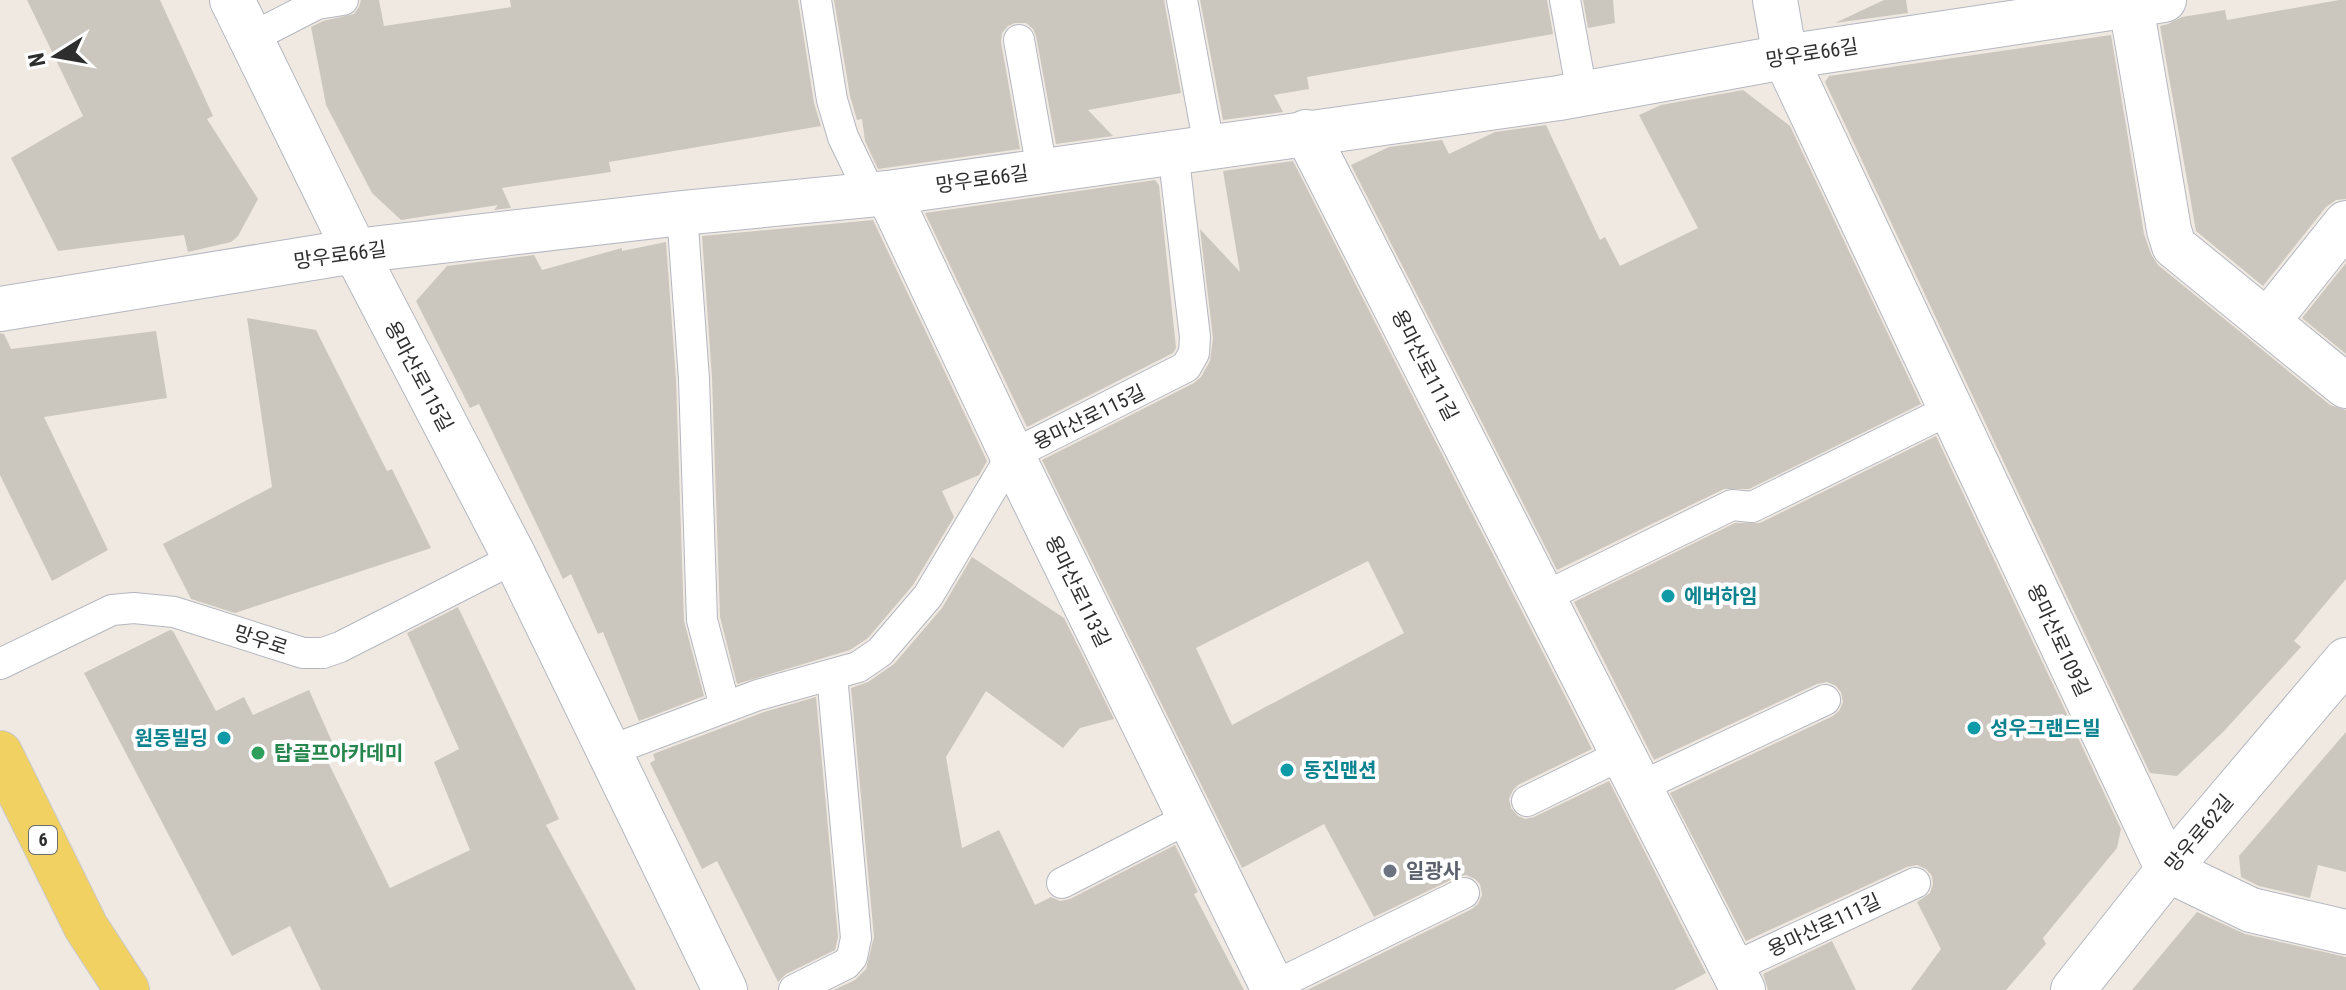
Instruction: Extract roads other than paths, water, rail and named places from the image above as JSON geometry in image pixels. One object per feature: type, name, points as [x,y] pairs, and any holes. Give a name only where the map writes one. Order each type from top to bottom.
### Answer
[{"type":"main road","name":"6","points":[[0,753],[86,927],[127,990]]},
{"type":"street","name":"용마산로115길","points":[[232,0],[355,251],[515,558],[725,990]]},
{"type":"street","name":"용마산로109길","points":[[1775,0],[1785,57],[2168,870]]},
{"type":"street","name":"망우로66길","points":[[0,309],[355,251],[682,213],[879,194],[1582,93],[2042,9],[2148,2],[2171,238],[2180,252],[2346,386]]},
{"type":"street","name":"용마산로111길","points":[[1306,132],[1737,979]]},
{"type":"street","name":"용마산로113길","points":[[879,194],[1012,455],[1273,988]]},
{"type":"street","points":[[2267,322],[2346,223]]},
{"type":"street","name":"망우로62길","points":[[2073,990],[2168,870],[2340,680]]},
{"type":"street","points":[[2168,870],[2251,910],[2346,932]]},
{"type":"lane","points":[[249,39],[317,4],[343,0]]},
{"type":"lane","points":[[816,0],[832,100],[843,137],[879,194]]},
{"type":"lane","points":[[1182,0],[1191,149]]},
{"type":"lane","points":[[1565,0],[1582,93]]},
{"type":"lane","name":"망우로66길","points":[[1019,40],[1042,170]]},
{"type":"lane","name":"용마산로115길","points":[[609,751],[799,682],[858,667],[880,652],[928,596],[1012,455],[1177,373],[1191,361],[1195,337],[1191,149]]},
{"type":"lane","points":[[682,213],[695,392],[702,620],[725,707]]},
{"type":"lane","points":[[1544,597],[1732,505],[1752,507],[1951,409]]},
{"type":"lane","name":"망우로","points":[[0,664],[112,610],[134,608],[174,612],[303,653],[323,653],[515,558]]},
{"type":"lane","points":[[794,990],[846,964],[852,957],[856,938],[832,675]]},
{"type":"lane","points":[[1527,801],[1632,771],[1825,700]]},
{"type":"lane","points":[[1062,883],[1189,818]]},
{"type":"lane","name":"용마산로111길","points":[[1737,979],[1915,883]]},
{"type":"lane","name":"용마산로113길","points":[[1273,988],[1464,893]]},
{"type":"lane","points":[[86,927],[107,990]]},
{"type":"place","name":"에버하임","points":[[1668,596]]},
{"type":"place","name":"성우그랜드빌","points":[[1974,728]]},
{"type":"place","name":"원동빌딩","points":[[224,738]]},
{"type":"place","name":"탑골프아카데미","points":[[258,753]]},
{"type":"place","name":"동진맨션","points":[[1287,770]]},
{"type":"place","name":"일광사","points":[[1390,871]]}]
